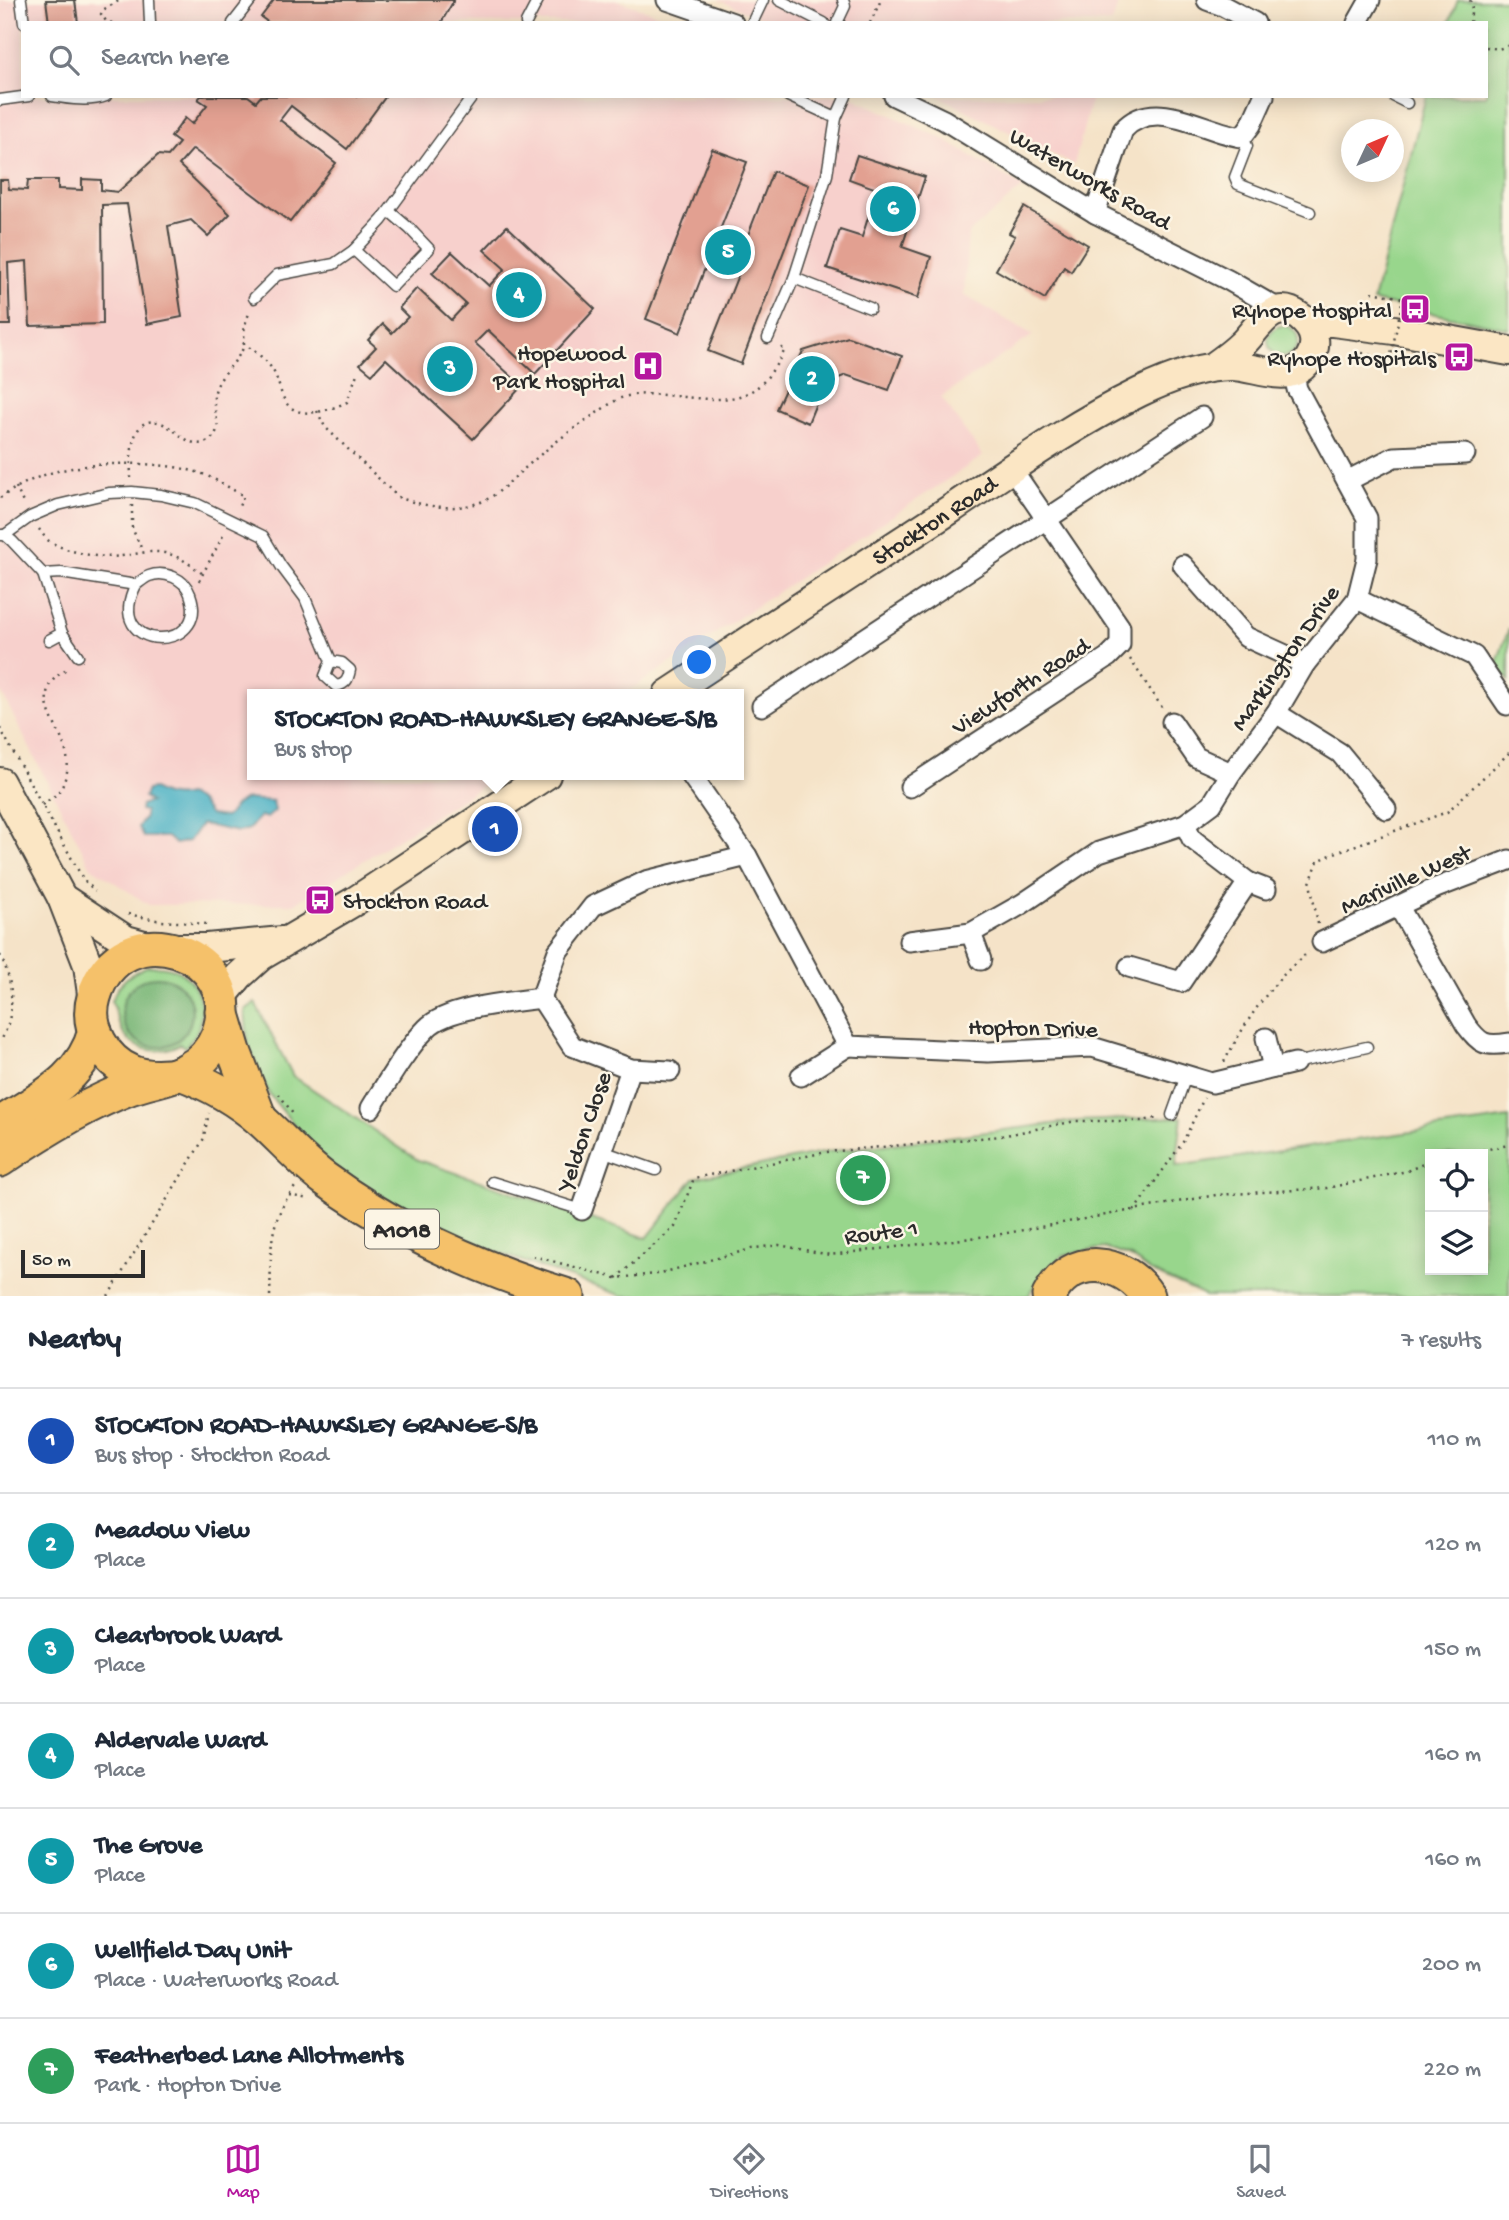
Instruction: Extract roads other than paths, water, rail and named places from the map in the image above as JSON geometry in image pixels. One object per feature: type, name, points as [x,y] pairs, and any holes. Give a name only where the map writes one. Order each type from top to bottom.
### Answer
[{"type":"highway","points":[[0,1124],[63,1083],[81,1064],[90,1049],[100,981],[113,964],[130,952],[160,947],[187,954],[202,965],[214,980],[222,1005],[221,1027],[215,1042],[200,1061],[174,1075],[131,1088],[98,1103],[0,1160]]},
{"type":"highway","name":"A1018","points":[[222,1005],[234,1051],[260,1119]]},
{"type":"highway","points":[[94,1016],[102,1048],[115,1062],[131,1072],[149,1077],[174,1075]]},
{"type":"highway","name":"A1018","points":[[174,1075],[202,1081],[218,1089],[260,1119],[305,1162],[367,1209],[464,1259],[568,1296]]},
{"type":"highway","points":[[1049,1296],[1070,1273],[1095,1265],[1120,1270],[1152,1292]]},
{"type":"main road","name":"Stockton Road","points":[[1213,367],[1273,313],[1301,327],[1351,324],[1509,351]]},
{"type":"main road","name":"Stockton Road","points":[[676,689],[1012,468],[1116,404],[1151,387],[1213,367],[1232,366],[1282,372],[1303,366],[1310,358],[1301,327]]},
{"type":"main road","points":[[1255,329],[1251,345],[1254,356],[1261,365],[1282,372]]},
{"type":"main road","points":[[222,1005],[239,976],[261,956],[355,901],[538,780]]},
{"type":"main road","points":[[0,782],[62,898],[88,965],[94,1016]]},
{"type":"main road","points":[[62,898],[126,940],[160,947],[208,948],[285,941]]},
{"type":"street","points":[[667,0],[727,21]]},
{"type":"street","points":[[1207,0],[1251,21]]},
{"type":"street","points":[[1358,21],[1370,0]]},
{"type":"street","name":"Waterworks Road","points":[[898,98],[944,120],[1095,213],[1228,280],[1301,327]]},
{"type":"street","points":[[1095,213],[1124,130],[1132,120],[1155,113],[1242,137],[1251,125],[1263,98]]},
{"type":"street","name":"Waterworks Road","points":[[1228,280],[1247,299],[1255,329]]},
{"type":"street","name":"Markington Drive","points":[[909,941],[971,933],[1022,904],[1099,852],[1185,824],[1212,804],[1231,773],[1276,713],[1305,664],[1357,599],[1367,559],[1367,518],[1297,389],[1282,372]]},
{"type":"street","points":[[762,706],[1202,416]]},
{"type":"street","points":[[1347,481],[1394,457],[1465,454]]},
{"type":"street","name":"Viewforth Road","points":[[910,787],[1108,657],[1120,645],[1120,627],[1012,468]]},
{"type":"street","points":[[1183,565],[1246,637],[1305,664]]},
{"type":"street","points":[[1357,599],[1474,656],[1507,705]]},
{"type":"street","points":[[1276,713],[1340,753],[1385,809]]},
{"type":"street","points":[[1172,722],[1196,757],[1231,773]]},
{"type":"street","points":[[694,780],[747,856],[848,1046],[801,1076]]},
{"type":"street","points":[[1129,967],[1181,982],[1257,886],[1192,839],[1185,824]]},
{"type":"street","points":[[541,998],[558,951],[593,906],[646,881],[747,856]]},
{"type":"street","name":"Mariville West","points":[[1322,943],[1436,888],[1509,860]]},
{"type":"street","points":[[1399,907],[1466,1025],[1478,1041],[1495,1045],[1509,1044]]},
{"type":"street","points":[[971,933],[981,960]]},
{"type":"street","points":[[541,998],[572,1046],[631,1069],[670,1071]]},
{"type":"street","points":[[371,1108],[428,1026],[464,1009],[541,998]]},
{"type":"street","points":[[1266,1038],[1273,1068]]},
{"type":"street","name":"Hopton Drive","points":[[848,1046],[988,1052],[1092,1047],[1212,1083],[1295,1063]]},
{"type":"street","name":"Yeldon Close","points":[[582,1210],[631,1069]]},
{"type":"lane","points":[[21,0],[24,21]]},
{"type":"lane","points":[[149,0],[150,21]]},
{"type":"lane","points":[[235,21],[251,0]]},
{"type":"lane","points":[[527,21],[538,0]]},
{"type":"lane","points":[[753,21],[763,0]]},
{"type":"lane","points":[[779,0],[820,21]]},
{"type":"lane","points":[[838,21],[845,6],[843,0]]},
{"type":"lane","points":[[0,100],[21,97]]},
{"type":"lane","points":[[67,98],[102,98]]},
{"type":"lane","points":[[254,298],[277,275],[334,264],[354,250],[389,211],[472,98]]},
{"type":"lane","points":[[792,98],[836,118]]},
{"type":"lane","points":[[768,338],[794,278],[827,175],[836,118],[845,98]]},
{"type":"lane","points":[[1398,98],[1407,103]]},
{"type":"lane","points":[[1242,137],[1247,146],[1235,177],[1238,184],[1310,212]]},
{"type":"lane","points":[[354,250],[393,286],[429,250],[389,211]]},
{"type":"lane","points":[[794,278],[870,308]]},
{"type":"lane","points":[[78,656],[62,633],[43,574],[3,535],[30,517],[58,505],[109,493],[131,492],[161,495],[195,503],[263,536],[281,566],[305,597],[331,661]]},
{"type":"lane","points":[[43,574],[61,573],[136,585],[148,576],[164,574],[179,579],[189,591],[193,606],[190,621],[180,633],[165,639],[149,637],[136,629],[129,615],[128,599],[136,585]]},
{"type":"lane","points":[[49,640],[62,633]]},
{"type":"lane","points":[[1295,1063],[1367,1047]]},
{"type":"lane","points":[[1172,1115],[1186,1076]]},
{"type":"lane","points":[[602,1151],[656,1170]]},
{"type":"lane","points":[[492,1182],[582,1210]]},
{"type":"water","points":[[154,789],[170,796],[188,795],[200,802],[210,815],[226,817],[245,799],[273,801],[275,811],[267,818],[260,816],[249,829],[238,832],[201,824],[189,841],[175,844],[167,837],[143,837],[138,827],[145,817],[145,811],[140,810],[141,805],[150,802],[144,797],[147,790]]},
{"type":"place","name":"Wellfield Day Unit","points":[[893,209]]},
{"type":"place","name":"The Grove","points":[[728,252]]},
{"type":"place","name":"Aldervale Ward","points":[[519,295]]},
{"type":"place","name":"Ryhope Hospital","points":[[1415,309]]},
{"type":"place","name":"Ryhope Hospitals","points":[[1459,357]]},
{"type":"place","name":"Hopewood Park Hospital","points":[[648,366]]},
{"type":"place","name":"Clearbrook Ward","points":[[450,369]]},
{"type":"place","name":"Meadow View","points":[[812,379]]},
{"type":"place","name":"STOCKTON ROAD-HAWKSLEY GRANGE-S/B","points":[[495,829]]},
{"type":"place","name":"Stockton Road","points":[[320,900]]},
{"type":"place","name":"Featherbed Lane Allotments","points":[[863,1178]]}]
